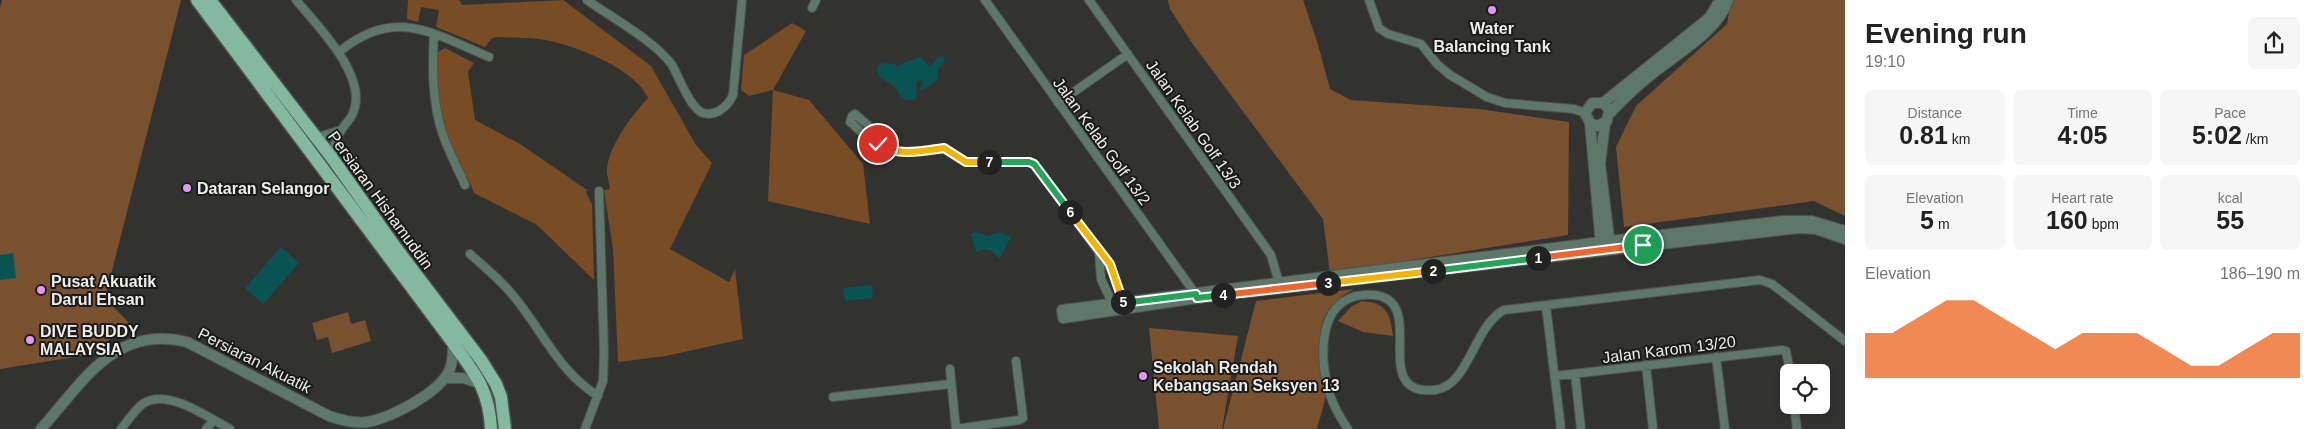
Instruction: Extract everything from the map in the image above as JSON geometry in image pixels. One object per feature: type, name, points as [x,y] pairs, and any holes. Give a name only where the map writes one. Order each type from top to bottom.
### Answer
[{"type":"main road","name":"Persiaran Hishamuddin","points":[[197,0],[482,384],[489,411],[491,429]]},
{"type":"main road","name":"Persiaran Hishamuddin","points":[[210,0],[332,158],[396,248],[481,360],[496,384],[501,397],[505,429]]},
{"type":"street","points":[[296,0],[339,52],[354,88],[355,104],[353,113],[341,130],[333,149],[332,158]]},
{"type":"street","points":[[587,0],[661,51],[672,66],[695,108],[703,113],[712,113],[722,110],[733,96],[742,0]]},
{"type":"street","points":[[812,8],[816,0]]},
{"type":"street","name":"Jalan Kelab Golf 13/2","points":[[985,0],[1196,296]]},
{"type":"street","name":"Jalan Kelab Golf 13/3","points":[[1089,0],[1271,255],[1272,265],[1280,285]]},
{"type":"street","points":[[1369,0],[1380,28],[1388,34],[1421,44],[1437,64],[1450,75],[1487,97],[1505,103],[1532,107],[1574,109],[1585,113],[1590,123],[1606,246]]},
{"type":"street","points":[[1574,109],[1592,103],[1603,103],[1709,18],[1720,0]]},
{"type":"street","points":[[1590,123],[1597,126],[1644,80],[1708,30],[1721,16],[1728,0]]},
{"type":"street","points":[[339,52],[368,32],[390,26],[412,27],[489,57]]},
{"type":"street","points":[[434,34],[435,105],[443,135],[465,185]]},
{"type":"street","points":[[1058,104],[1128,54]]},
{"type":"street","points":[[1585,113],[1592,103]]},
{"type":"street","points":[[1603,103],[1607,118],[1600,164],[1606,246]]},
{"type":"street","points":[[897,150],[859,116],[855,114],[852,116],[850,122],[872,141],[885,149],[910,153],[944,148],[966,162],[1029,162],[1034,164],[1098,252],[1110,264],[1119,306]]},
{"type":"street","points":[[315,138],[341,130]]},
{"type":"street","points":[[585,429],[603,381],[604,352],[599,191]]},
{"type":"street","points":[[1063,318],[1119,306],[1606,246],[1783,221],[1812,221],[1845,231]]},
{"type":"street","points":[[1606,246],[1799,228],[1816,229],[1845,239]]},
{"type":"street","points":[[1098,252],[1101,279],[1119,306]]},
{"type":"street","points":[[470,254],[506,287],[518,301],[568,372],[598,396]]},
{"type":"street","points":[[1348,429],[1330,396],[1324,358],[1324,339],[1333,313],[1341,303],[1355,296],[1371,294],[1382,296],[1391,301],[1398,310],[1400,322],[1400,366],[1408,382],[1418,389],[1432,390],[1450,385],[1462,371],[1479,337],[1493,316],[1504,310],[1760,280],[1772,284],[1845,341]]},
{"type":"street","points":[[1546,306],[1561,429]]},
{"type":"street","name":"Persiaran Akuatik","points":[[41,429],[101,362],[119,348],[146,339],[175,339],[187,342],[329,416],[350,422],[366,422],[383,418],[399,411],[445,378]]},
{"type":"street","points":[[453,343],[452,363],[445,378],[463,378],[482,384]]},
{"type":"street","name":"Jalan Karom 13/20","points":[[1555,376],[1716,357],[1786,351],[1788,364]]},
{"type":"street","points":[[1716,357],[1725,429]]},
{"type":"street","points":[[950,369],[956,429],[1023,418],[1016,361]]},
{"type":"street","points":[[1646,366],[1653,429]]},
{"type":"street","points":[[1575,374],[1581,429]]},
{"type":"street","points":[[833,397],[951,384]]},
{"type":"street","points":[[121,429],[143,404],[161,398],[175,400],[230,429]]},
{"type":"street","points":[[1795,414],[1797,429]]},
{"type":"street","points":[[206,429],[214,420]]},
{"type":"shaded area","points":[[2,0],[181,0],[105,298],[129,323],[93,354],[0,369],[0,8]]},
{"type":"shaded area","points":[[408,0],[459,0],[462,5],[563,0],[651,66],[696,145],[712,163],[670,249],[729,282],[735,269],[743,339],[666,356],[618,362],[613,249],[604,190],[610,189],[607,173],[615,143],[648,98],[641,87],[618,68],[588,53],[559,43],[527,38],[495,37],[485,47],[436,27],[439,10],[421,7],[418,22],[407,19]]},
{"type":"shaded area","points":[[1168,0],[1303,0],[1330,89],[1351,100],[1479,109],[1569,122],[1568,235],[1330,273],[1323,219],[1192,43],[1170,9]]},
{"type":"shaded area","points":[[1731,0],[1845,0],[1845,216],[1814,201],[1624,227],[1616,147],[1636,106],[1727,24]]},
{"type":"shaded area","points":[[792,23],[806,31],[773,90],[749,96],[741,90],[744,55]]},
{"type":"shaded area","points":[[445,48],[474,63],[468,72],[475,120],[520,144],[587,190],[586,192],[592,205],[594,280],[537,225],[474,193],[468,178],[465,179],[443,126],[437,97],[438,52]]},
{"type":"shaded area","points":[[773,90],[809,100],[863,164],[870,224],[768,201]]},
{"type":"shaded area","points":[[1354,289],[1338,300],[1328,311],[1323,322],[1321,334],[1326,391],[1324,406],[1317,429],[1223,429],[1256,301]]},
{"type":"shaded area","points":[[1362,301],[1377,304],[1386,311],[1393,336],[1363,332],[1338,321],[1352,306]]},
{"type":"shaded area","points":[[348,312],[351,324],[365,320],[371,341],[332,353],[328,337],[317,340],[312,323]]},
{"type":"shaded area","points":[[1149,328],[1238,336],[1222,429],[1159,429]]},
{"type":"water","points":[[943,56],[945,61],[938,69],[937,80],[923,90],[920,89],[923,79],[916,83],[917,94],[915,100],[906,100],[901,97],[894,86],[880,77],[877,72],[878,66],[883,63],[899,65],[920,57],[930,67],[938,57]]},
{"type":"water","points":[[976,232],[988,236],[999,232],[1011,237],[999,259],[994,253],[986,249],[976,252],[971,234]]},
{"type":"water","points":[[281,247],[299,263],[263,304],[245,288]]},
{"type":"water","points":[[13,253],[16,278],[0,280],[0,255]]},
{"type":"water","points":[[872,285],[873,298],[845,301],[843,288]]},
{"type":"place","name":"Water Balancing Tank","points":[[1492,10]]},
{"type":"place","name":"Dataran Selangor","points":[[187,188]]},
{"type":"place","name":"Pusat Akuatik Darul Ehsan","points":[[41,290]]},
{"type":"place","name":"DIVE BUDDY MALAYSIA","points":[[30,340]]},
{"type":"place","name":"Sekolah Rendah Kebangsaan Seksyen 13","points":[[1143,376]]},
{"type":"route","points":[[878,144],[885,149],[910,153],[944,148],[966,162],[1029,162],[1034,164],[1098,252],[1110,264],[1123,303],[1196,294],[1197,298],[1643,245]]}]
